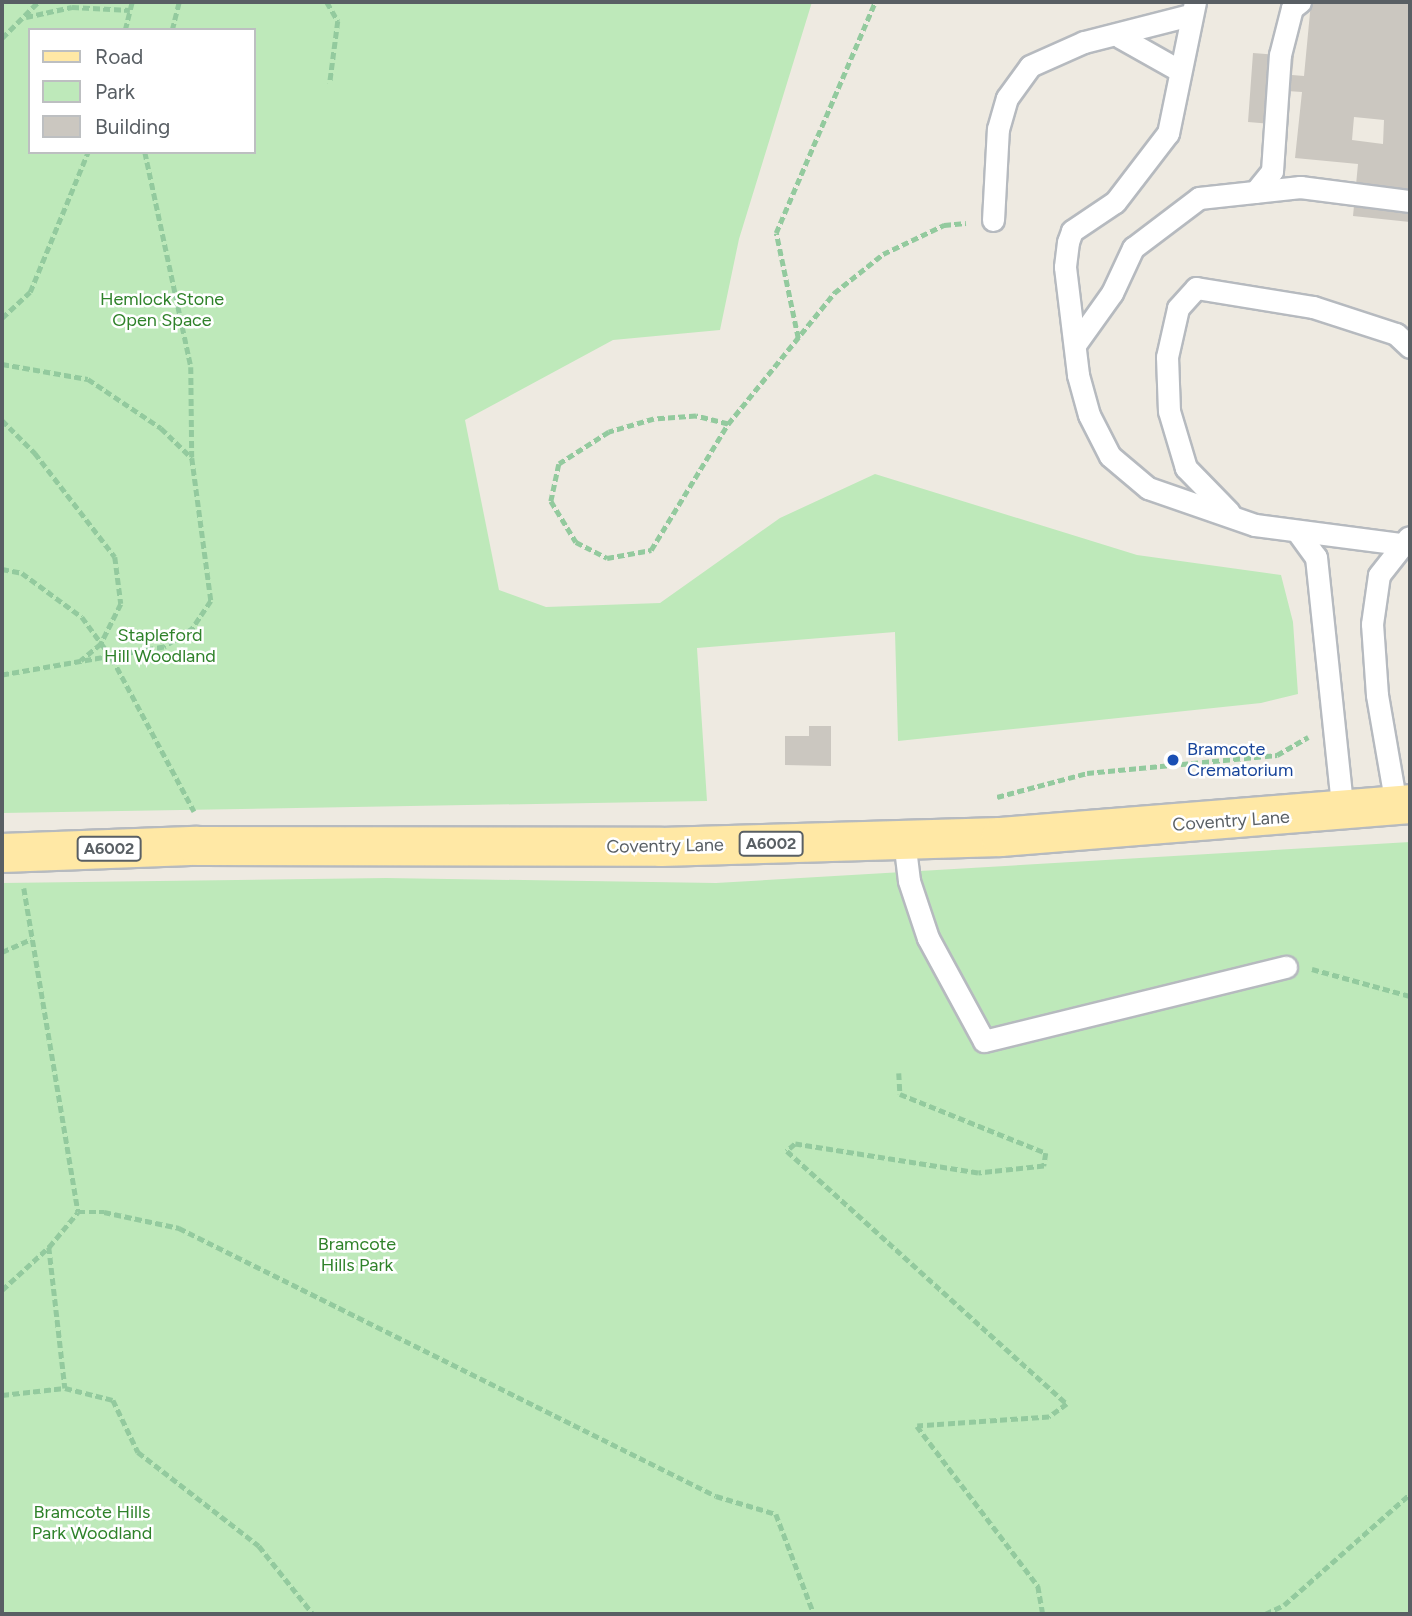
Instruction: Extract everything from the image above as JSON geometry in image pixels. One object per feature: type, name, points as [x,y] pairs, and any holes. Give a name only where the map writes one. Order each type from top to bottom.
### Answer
[{"type":"main road","name":"Coventry Lane","points":[[2,853],[197,846],[661,848],[904,840],[1343,813],[1403,805]]},
{"type":"lane","points":[[1255,192],[1272,171],[1280,55],[1292,8],[1300,2]]},
{"type":"lane","points":[[993,220],[998,129],[1007,98],[1030,66],[1084,42],[1120,37],[1192,8]]},
{"type":"lane","points":[[1192,8],[1168,133],[1115,202],[1072,231],[1065,267],[1077,342],[1078,375],[1089,415],[1110,456],[1147,488],[1299,534],[1406,540]]},
{"type":"lane","points":[[1120,37],[1180,71]]},
{"type":"lane","points":[[1077,342],[1112,293],[1133,248],[1199,198],[1300,187],[1410,201]]},
{"type":"lane","points":[[1233,516],[1186,468],[1169,411],[1167,357],[1178,308],[1196,288],[1313,307],[1396,334],[1410,346]]},
{"type":"lane","points":[[1299,534],[1316,557],[1343,813]]},
{"type":"lane","points":[[1403,805],[1377,695],[1372,624],[1379,575],[1406,540]]},
{"type":"lane","points":[[904,840],[909,881],[928,937],[984,1041],[1286,967]]},
{"type":"path","points":[[2,38],[26,17],[38,2]]},
{"type":"path","points":[[126,28],[132,2]]},
{"type":"path","points":[[172,28],[178,2]]},
{"type":"path","points":[[327,2],[338,21],[330,83]]},
{"type":"path","points":[[798,338],[776,233],[875,2]]},
{"type":"path","points":[[26,17],[72,7],[130,10]]},
{"type":"path","points":[[2,318],[30,292],[87,154]]},
{"type":"path","points":[[2,675],[80,661],[112,659],[164,647],[192,629],[211,601],[191,458],[191,367],[145,154]]},
{"type":"path","points":[[728,424],[696,416],[654,419],[609,432],[559,464],[551,501],[576,542],[607,558],[652,550],[728,424],[834,293],[883,254],[944,225],[993,220]]},
{"type":"path","points":[[2,364],[88,379],[162,428],[191,458]]},
{"type":"path","points":[[2,420],[35,453],[115,557],[121,604],[101,644],[80,661]]},
{"type":"path","points":[[2,569],[22,573],[82,617],[112,659],[196,818],[184,817]]},
{"type":"path","points":[[983,801],[1087,773],[1277,755],[1315,732],[1334,729]]},
{"type":"path","points":[[2,1290],[49,1247],[78,1212],[24,893]]},
{"type":"path","points":[[2,952],[31,939]]},
{"type":"path","points":[[1286,967],[1315,969],[1410,996]]},
{"type":"path","points":[[899,1073],[900,1094],[1046,1153],[1044,1166],[978,1173],[795,1144],[787,1151],[1067,1404],[1049,1417],[917,1426],[1038,1586],[1043,1614]]},
{"type":"path","points":[[78,1212],[104,1212],[179,1228],[716,1496],[776,1514],[814,1614]]},
{"type":"path","points":[[49,1247],[65,1388]]},
{"type":"path","points":[[2,1395],[65,1388],[113,1400],[138,1452],[259,1546],[313,1614]]},
{"type":"path","points":[[1265,1614],[1284,1605],[1410,1494]]},
{"type":"green space","points":[[2,2],[812,2],[739,239],[720,330],[613,340],[465,420],[499,590],[546,607],[660,603],[780,518],[875,474],[1137,555],[1281,575],[1293,622],[1298,694],[1261,703],[898,741],[895,632],[697,648],[707,801],[2,813]]},
{"type":"green space","points":[[1410,842],[1410,1614],[2,1614],[2,883],[386,878],[716,883]]},
{"type":"building","points":[[1311,2],[1410,2],[1410,222],[1353,216],[1358,164],[1295,158],[1302,92],[1287,91],[1284,125],[1248,122],[1253,53],[1294,56],[1292,75],[1304,76]],"holes":[[[1354,117],[1384,120],[1383,144],[1352,140]]]},
{"type":"building","points":[[809,726],[831,726],[831,766],[785,765],[785,736],[809,736]]},
{"type":"place","name":"Bramcote Crematorium","points":[[1173,760]]},
{"type":"park label","name":"Hemlock Stone Open Space","points":[[162,310]]},
{"type":"park label","name":"Stapleford Hill Woodland","points":[[160,646]]},
{"type":"park label","name":"Bramcote Hills Park","points":[[357,1255]]},
{"type":"park label","name":"Bramcote Hills Park Woodland","points":[[92,1523]]}]
